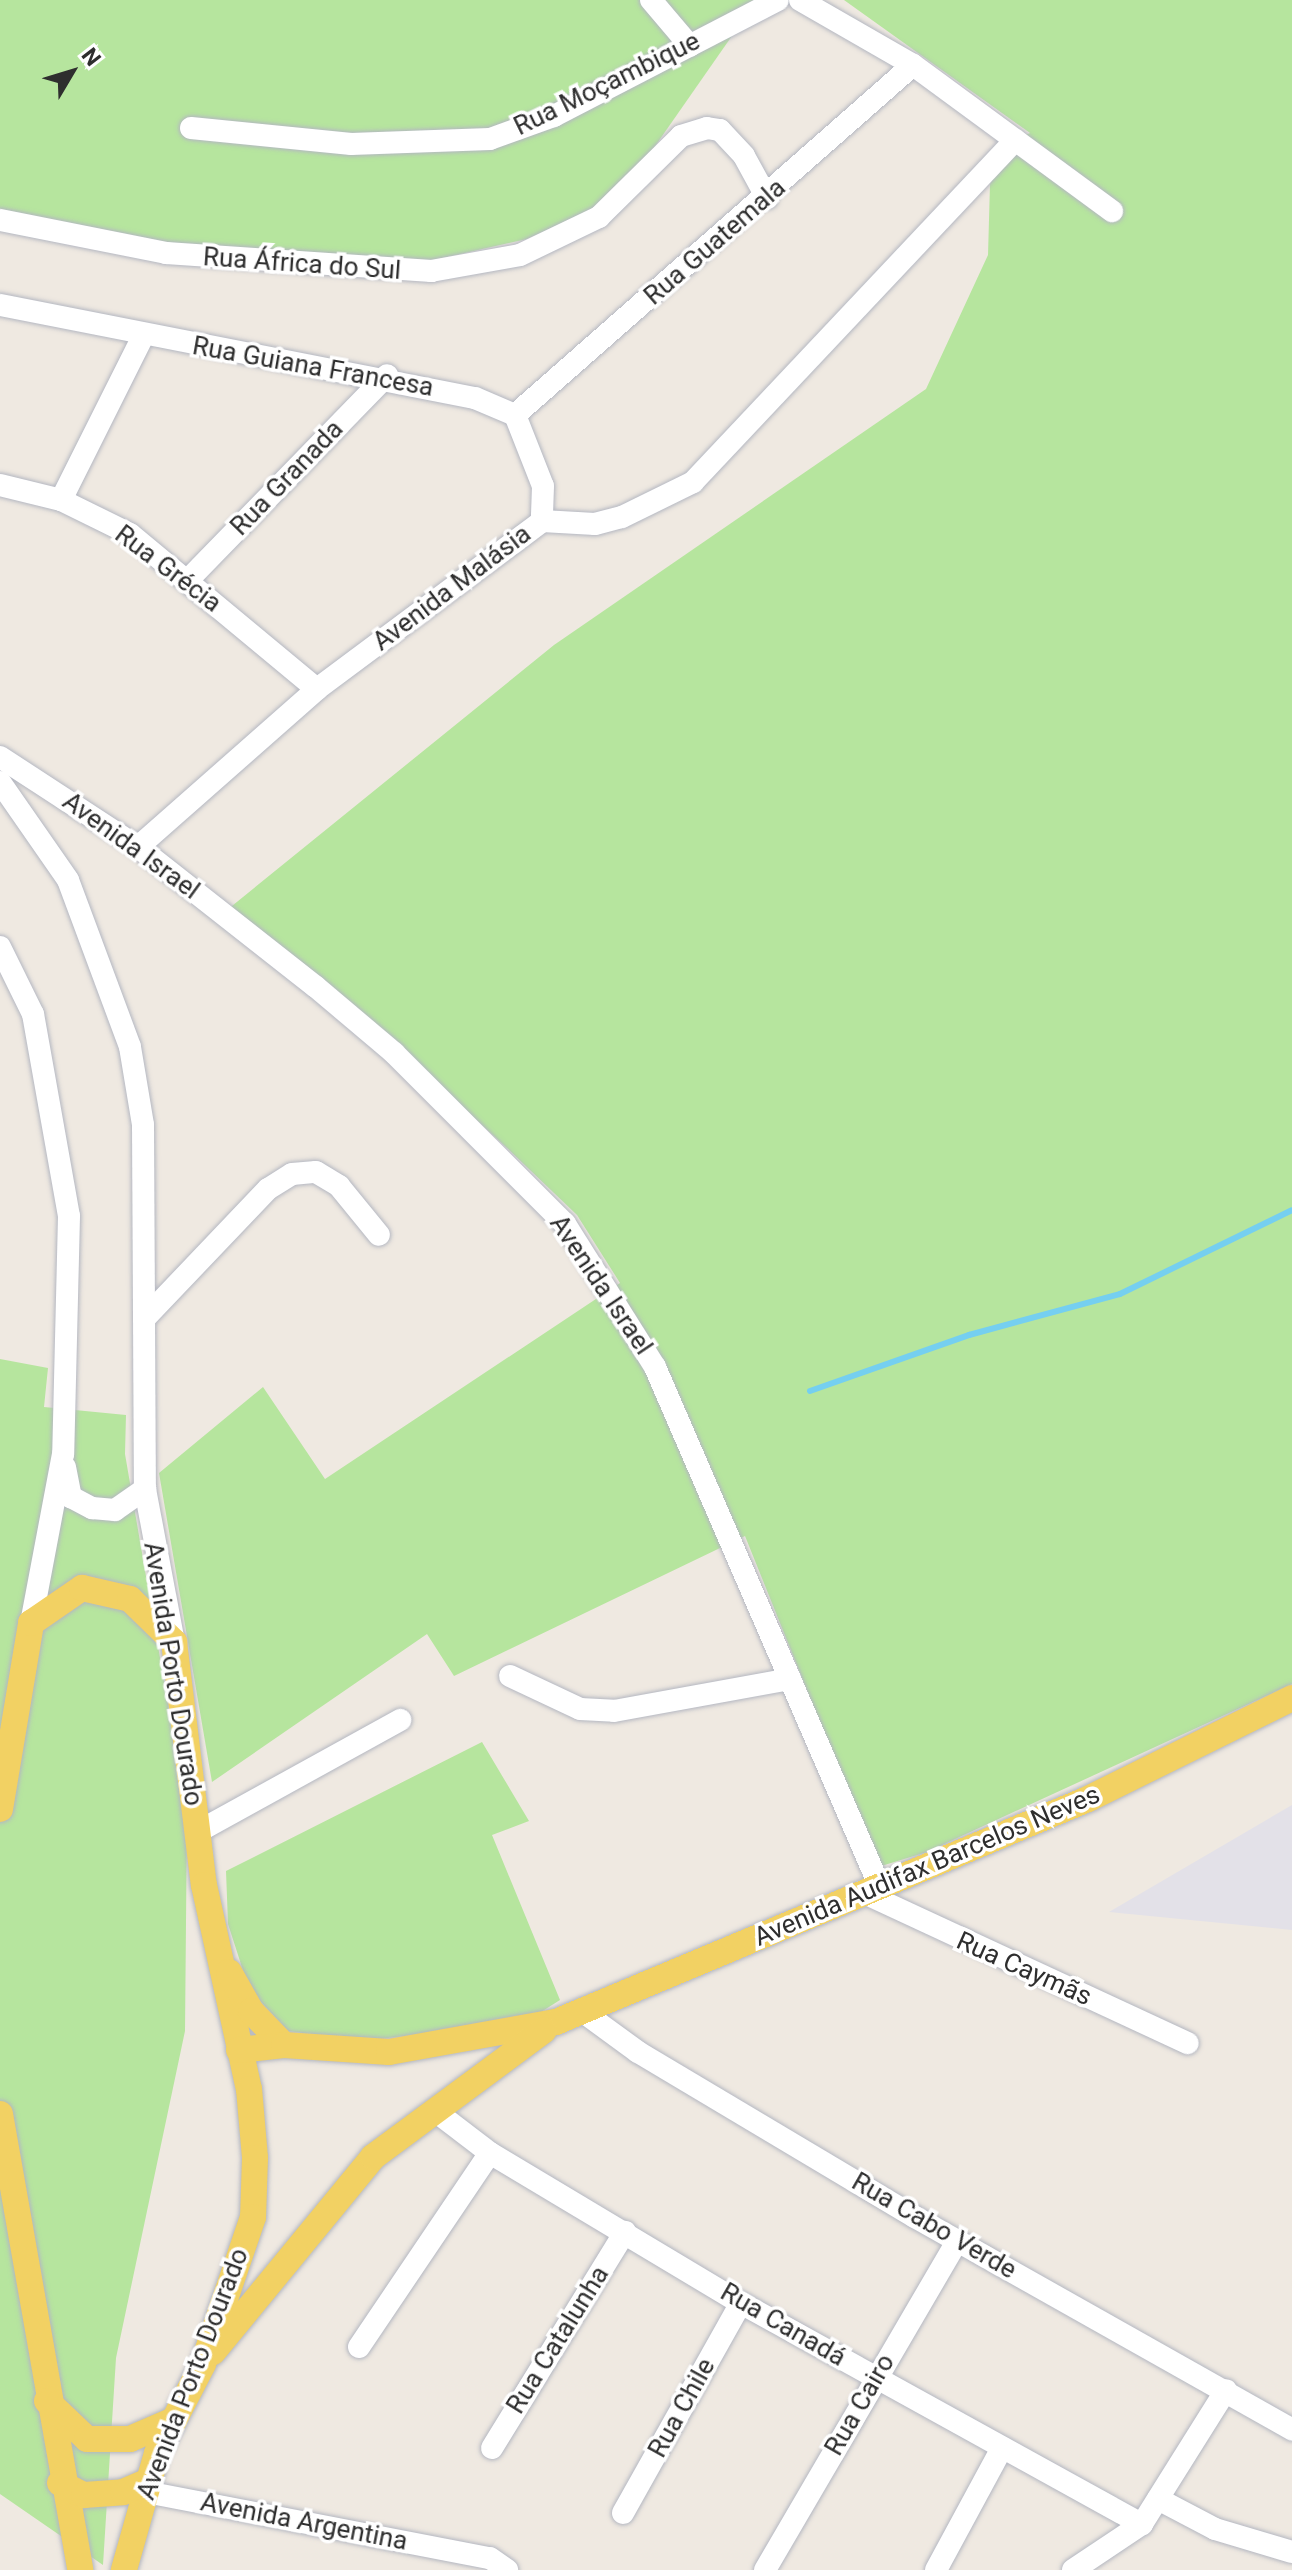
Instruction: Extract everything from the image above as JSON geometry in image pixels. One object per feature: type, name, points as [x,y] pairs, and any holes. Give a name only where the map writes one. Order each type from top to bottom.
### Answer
[{"type":"main road","points":[[0,1809],[31,1623],[82,1588],[130,1599],[174,1642]]},
{"type":"main road","name":"Avenida Porto Dourado","points":[[124,2570],[147,2486],[174,2420],[203,2364],[253,2217],[255,2122],[204,1885],[174,1642]]},
{"type":"main road","name":"Avenida Audifax Barcelos Neves","points":[[239,2050],[284,2045],[389,2052],[556,2022],[1088,1799],[1292,1698]]},
{"type":"main road","points":[[204,1885],[230,1975],[284,2045]]},
{"type":"main road","name":"Avenida Audifax Barcelos Neves","points":[[203,2364],[373,2157],[556,2022]]},
{"type":"main road","points":[[0,2114],[60,2483],[80,2570]]},
{"type":"main road","points":[[47,2401],[87,2439],[130,2439],[174,2420]]},
{"type":"main road","points":[[60,2483],[84,2495],[123,2492],[147,2486]]},
{"type":"street","points":[[651,0],[690,46]]},
{"type":"street","name":"Rua Moçambique","points":[[191,128],[454,145],[554,116],[778,0]]},
{"type":"street","points":[[800,0],[913,65],[1112,211]]},
{"type":"street","name":"Rua Guatemala","points":[[515,415],[767,198],[913,65]]},
{"type":"street","name":"Rua África do Sul","points":[[0,220],[166,253],[431,271],[520,255],[599,217],[681,136],[707,128],[720,130],[744,156],[767,198]]},
{"type":"street","name":"Avenida Malásia","points":[[138,847],[317,689],[542,521],[608,520],[693,482],[1015,140]]},
{"type":"street","name":"Rua Guiana Francesa","points":[[0,305],[142,338],[387,375],[515,415]]},
{"type":"street","points":[[61,500],[142,338]]},
{"type":"street","name":"Rua Granada","points":[[187,581],[387,375]]},
{"type":"street","points":[[515,415],[543,486],[542,521]]},
{"type":"street","name":"Rua Grécia","points":[[0,485],[61,500],[130,534],[317,689]]},
{"type":"street","name":"Avenida Israel","points":[[0,757],[138,847],[394,1053],[565,1224],[655,1367],[790,1679],[870,1889]]},
{"type":"street","name":"Avenida Porto Dourado","points":[[0,782],[68,880],[130,1047],[143,1125],[145,1489],[174,1642]]},
{"type":"street","points":[[0,947],[33,1014],[69,1216],[63,1454],[31,1623]]},
{"type":"street","points":[[145,1318],[268,1189],[292,1174],[316,1172],[339,1186],[379,1235]]},
{"type":"street","points":[[63,1454],[71,1497],[92,1508],[115,1510],[145,1489]]},
{"type":"street","points":[[510,1676],[580,1709],[614,1711],[790,1679]]},
{"type":"street","points":[[199,1831],[400,1720]]},
{"type":"street","name":"Rua Caymãs","points":[[870,1889],[1188,2043]]},
{"type":"street","name":"Rua Cabo Verde","points":[[582,2011],[638,2052],[957,2241],[1292,2429]]},
{"type":"street","name":"Rua Canadá","points":[[435,2111],[490,2153],[741,2303],[1142,2524]]},
{"type":"street","points":[[359,2347],[490,2153]]},
{"type":"street","name":"Rua Catalunha","points":[[492,2448],[625,2232]]},
{"type":"street","name":"Rua Cairo","points":[[765,2570],[957,2241]]},
{"type":"street","name":"Rua Chile","points":[[623,2513],[741,2303]]},
{"type":"street","points":[[1073,2570],[1142,2524],[1226,2390]]},
{"type":"street","points":[[936,2570],[1002,2448]]},
{"type":"street","name":"Avenida Argentina","points":[[147,2486],[490,2558],[507,2570]]},
{"type":"street","points":[[1158,2499],[1215,2529],[1292,2552]]},
{"type":"shaded area","points":[[1292,1805],[1292,1930],[1109,1912]]},
{"type":"green space","points":[[0,0],[757,0],[651,152],[599,206],[527,239],[394,269],[145,250],[0,216]]},
{"type":"green space","points":[[844,0],[1292,0],[1292,1684],[927,1852],[878,1867],[745,1536],[454,1676],[427,1634],[212,1782],[159,1473],[263,1387],[325,1479],[620,1283],[577,1215],[507,1148],[423,1071],[222,914],[554,645],[926,389],[988,255],[990,184],[1015,140],[1030,133]]},
{"type":"green space","points":[[0,1359],[48,1368],[44,1407],[126,1415],[125,1454],[187,1815],[185,2031],[116,2358],[103,2565],[0,2494]]},
{"type":"green space","points":[[482,1742],[529,1821],[492,1835],[560,2000],[533,2017],[363,2041],[288,2031],[249,1989],[228,1924],[226,1871]]},
{"type":"waterway","points":[[810,1391],[969,1335],[1120,1294],[1292,1210]]}]
